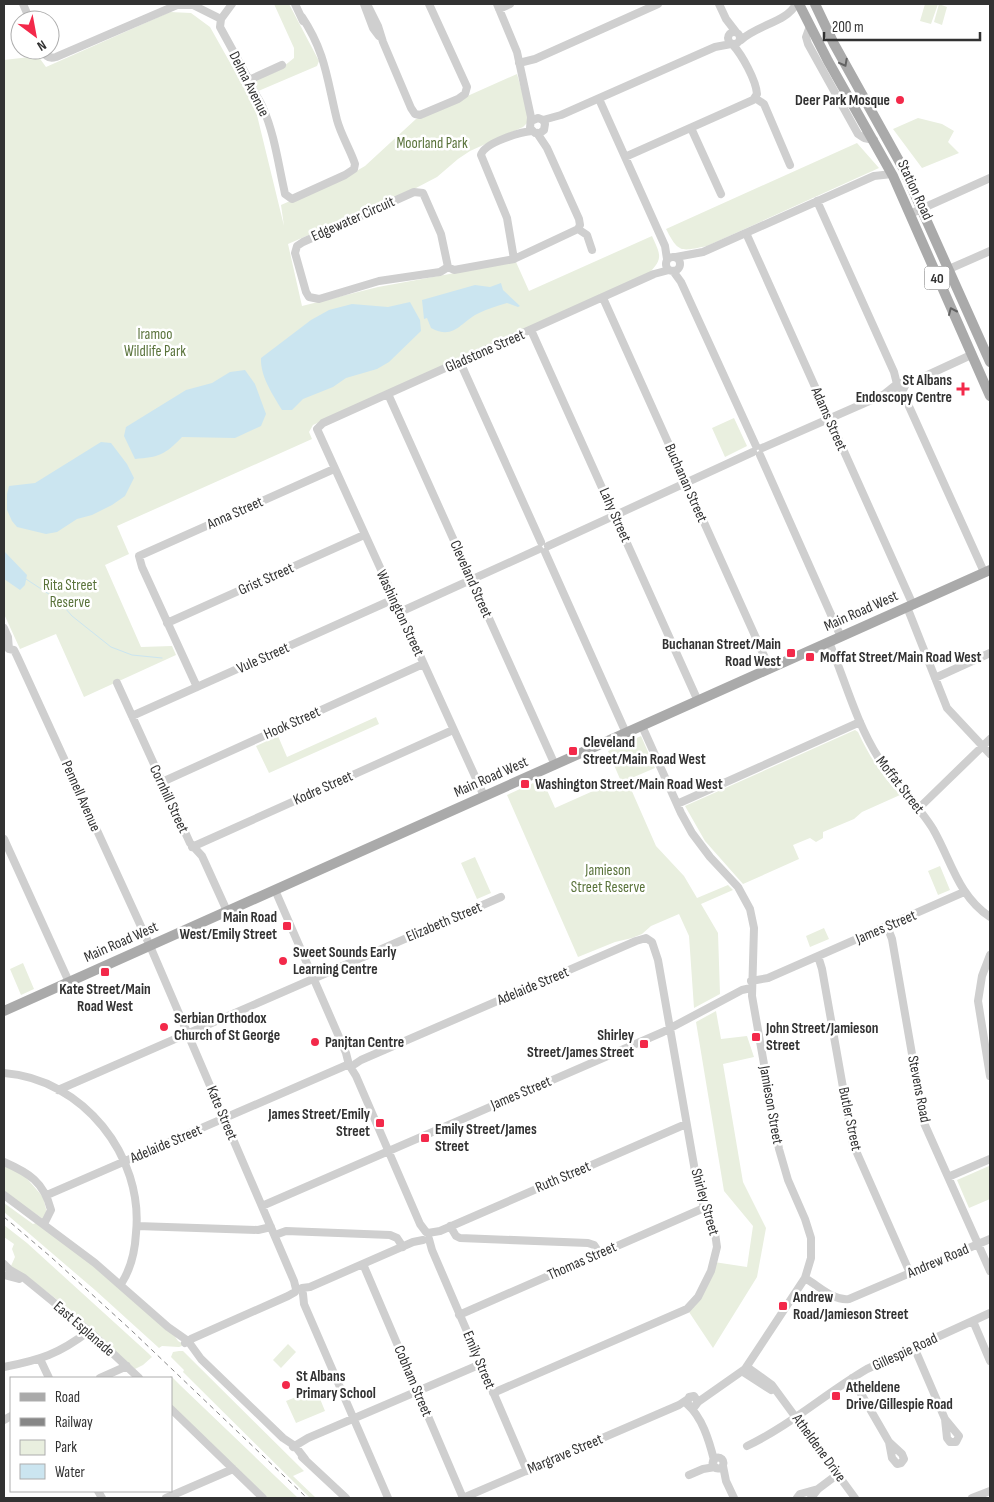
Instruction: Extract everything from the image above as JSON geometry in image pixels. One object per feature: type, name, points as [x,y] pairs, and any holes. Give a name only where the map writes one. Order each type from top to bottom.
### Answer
[{"type":"main road","name":"Station Road","points":[[798,4],[892,174],[990,396]]},
{"type":"main road","name":"Station Road","points":[[815,4],[834,44],[896,154],[990,362]]},
{"type":"main road","points":[[971,355],[984,349]]},
{"type":"main road","name":"Main Road West","points":[[4,1011],[987,571]]},
{"type":"street","points":[[60,55],[177,5],[193,5],[221,19],[232,4]]},
{"type":"street","name":"Delma Avenue","points":[[221,19],[220,27],[252,89],[263,106],[284,189],[288,196],[294,198],[345,175],[355,166],[337,120],[331,85],[325,68],[308,37],[302,17],[295,4]]},
{"type":"street","points":[[366,4],[373,28],[383,42],[415,114],[420,115],[458,99],[465,94],[468,87],[429,4]]},
{"type":"street","points":[[510,4],[498,6],[514,45],[528,104],[579,219],[578,229]]},
{"type":"street","points":[[519,63],[535,59],[658,4]]},
{"type":"street","points":[[625,157],[755,98],[757,88],[719,4]]},
{"type":"street","points":[[514,258],[507,218],[480,155],[482,151],[786,16],[798,4]]},
{"type":"street","points":[[786,16],[798,16],[808,23]]},
{"type":"street","points":[[249,80],[282,65]]},
{"type":"street","points":[[755,98],[764,104],[790,165]]},
{"type":"street","points":[[599,99],[841,637]]},
{"type":"street","points":[[691,128],[721,194]]},
{"type":"street","name":"Gladstone Street","points":[[874,176],[886,163]]},
{"type":"street","name":"Gladstone Street","points":[[317,429],[323,423],[603,298],[690,255],[703,252],[874,176],[892,174]]},
{"type":"street","points":[[910,214],[990,178]]},
{"type":"street","name":"Edgewater Circuit","points":[[417,192],[425,195],[439,227],[448,267],[440,272],[385,280],[315,300],[309,298],[306,292],[295,253],[297,246],[303,242],[417,192]]},
{"type":"street","points":[[817,201],[900,387],[987,571]]},
{"type":"street","points":[[448,267],[454,270],[514,258],[578,229]]},
{"type":"street","points":[[578,229],[586,235],[592,250]]},
{"type":"street","name":"Adams Street","points":[[746,233],[910,606],[935,678],[950,713],[990,754]]},
{"type":"street","points":[[949,269],[990,251]]},
{"type":"street","name":"Buchanan Street","points":[[603,298],[770,668]]},
{"type":"street","name":"Lahy Street","points":[[531,330],[698,701]]},
{"type":"street","points":[[400,612],[971,355]]},
{"type":"street","points":[[460,362],[626,733]]},
{"type":"street","name":"Cleveland Street","points":[[388,394],[555,765]]},
{"type":"street","name":"Washington Street","points":[[317,429],[484,796]]},
{"type":"street","name":"Anna Street","points":[[167,622],[139,556],[334,469]]},
{"type":"street","name":"Grist Street","points":[[167,622],[364,535]]},
{"type":"street","name":"Vule Street","points":[[132,716],[394,599]]},
{"type":"street","points":[[167,622],[197,687]]},
{"type":"street","points":[[4,628],[8,637],[6,650]]},
{"type":"street","name":"Moffat Street","points":[[829,642],[860,722],[878,758],[895,781],[920,808],[940,841],[964,892],[990,917]]},
{"type":"street","name":"Pennell Avenue","points":[[6,650],[14,650],[17,656],[150,946]]},
{"type":"street","points":[[935,678],[990,653]]},
{"type":"street","name":"Hook Street","points":[[162,782],[423,664]]},
{"type":"street","name":"Cornhill Street","points":[[117,683],[192,847],[202,856],[227,912]]},
{"type":"street","points":[[677,804],[860,722]]},
{"type":"street","name":"Jamieson Street","points":[[642,726],[677,804],[697,841],[738,887],[748,904],[754,928],[751,984],[779,1149],[788,1180],[810,1232],[811,1258],[805,1278],[745,1370]]},
{"type":"street","name":"Kodre Street","points":[[192,847],[454,730]]},
{"type":"street","points":[[920,808],[990,739]]},
{"type":"street","points":[[4,839],[69,982]]},
{"type":"street","name":"Emily Street","points":[[275,890],[527,1471]]},
{"type":"street","name":"James Street","points":[[262,1206],[670,1028],[751,984],[964,892]]},
{"type":"street","name":"Elizabeth Street","points":[[58,1090],[187,1032],[501,897]]},
{"type":"street","name":"Stevens Road","points":[[887,926],[892,940],[924,1123],[990,1271]]},
{"type":"street","name":"Adelaide Street","points":[[47,1195],[636,941],[646,938],[651,940]]},
{"type":"street","name":"Shirley Street","points":[[493,1393],[690,1307],[698,1297],[711,1271],[716,1255],[715,1233],[704,1208],[694,1171],[658,960],[651,940]]},
{"type":"street","name":"Kate Street","points":[[150,946],[388,1498]]},
{"type":"street","points":[[990,955],[982,976],[978,1001],[990,1076]]},
{"type":"street","name":"Butler Street","points":[[818,956],[822,969],[853,1144],[910,1273]]},
{"type":"street","points":[[4,1073],[34,1080],[58,1090],[76,1101],[97,1119],[111,1137],[125,1162],[135,1192],[137,1226],[131,1262],[121,1284]]},
{"type":"street","name":"Ruth Street","points":[[187,1342],[299,1291],[686,1124]]},
{"type":"street","points":[[948,1177],[990,1159]]},
{"type":"street","points":[[4,1162],[34,1178],[47,1195],[51,1210],[44,1224]]},
{"type":"street","points":[[4,1196],[44,1224],[121,1284],[187,1342],[195,1352],[346,1498]]},
{"type":"street","name":"Thomas Street","points":[[460,1315],[704,1208]]},
{"type":"street","points":[[137,1226],[258,1230],[271,1226]]},
{"type":"street","points":[[450,1226],[456,1236],[460,1238],[588,1243],[594,1245],[600,1254]]},
{"type":"street","points":[[275,1236],[286,1231],[390,1235],[397,1238],[403,1247]]},
{"type":"street","name":"Andrew Road","points":[[805,1278],[836,1298],[846,1300],[990,1239]]},
{"type":"street","points":[[4,1264],[4,1273]]},
{"type":"street","name":"East Esplanade","points":[[4,1264],[89,1331],[138,1377]]},
{"type":"street","name":"Cobham Street","points":[[362,1264],[463,1498]]},
{"type":"street","name":"East Esplanade","points":[[4,1273],[28,1282]]},
{"type":"street","name":"Gillespie Road","points":[[748,1446],[797,1418],[852,1378],[880,1362],[990,1314]]},
{"type":"street","points":[[973,1321],[990,1361]]},
{"type":"street","points":[[5,1366],[40,1360],[61,1350],[89,1331]]},
{"type":"street","points":[[914,1347],[945,1419]]},
{"type":"street","points":[[40,1360],[48,1377]]},
{"type":"street","points":[[294,1446],[308,1438],[480,1364]]},
{"type":"street","points":[[102,1377],[127,1366]]},
{"type":"street","name":"Margrave Street","points":[[463,1498],[666,1411],[693,1402],[745,1370]]},
{"type":"street","name":"Atheldene Drive","points":[[745,1370],[772,1385],[855,1498]]},
{"type":"street","points":[[852,1378],[889,1442]]},
{"type":"street","points":[[693,1402],[717,1463],[734,1498]]},
{"type":"street","points":[[172,1410],[263,1498]]},
{"type":"street","points":[[689,1475],[717,1463]]},
{"type":"street","points":[[166,1498],[233,1469]]},
{"type":"street","points":[[811,1498],[818,1489],[838,1474]]},
{"type":"street","points":[[796,1498],[800,1494],[818,1489]]},
{"type":"street","points":[[972,1498],[990,1490]]},
{"type":"green space","points":[[274,4],[289,4],[319,61],[317,66],[256,92],[252,82],[279,70],[294,58],[294,48]]},
{"type":"green space","points":[[925,4],[938,4],[931,24],[920,21]]},
{"type":"green space","points":[[939,4],[947,7],[942,25],[934,22]]},
{"type":"green space","name":"Iramoo Wildlife Park","points":[[170,12],[191,13],[210,27],[255,107],[284,226],[281,205],[365,166],[416,119],[517,74],[529,116],[528,122],[523,127],[470,151],[437,177],[416,188],[288,244],[302,306],[378,287],[516,262],[529,291],[652,236],[659,252],[659,259],[649,273],[313,425],[309,432],[312,439],[117,526],[129,554],[105,565],[141,647],[172,646],[176,655],[84,697],[56,634],[20,649],[4,614],[4,60],[41,60],[46,67]]},
{"type":"green space","points":[[918,118],[942,124],[954,131],[948,142],[959,153],[922,168],[893,129]]},
{"type":"green space","points":[[857,143],[879,168],[707,246],[682,249],[674,243],[666,229]]},
{"type":"green space","points":[[734,418],[747,446],[725,457],[712,428]]},
{"type":"green space","points":[[376,717],[379,724],[269,773],[256,746],[278,736],[287,757]]},
{"type":"green space","points":[[855,730],[887,781],[900,795],[862,812],[854,819],[823,832],[823,838],[816,842],[810,838],[793,845],[799,859],[743,884],[705,841],[685,806]]},
{"type":"green space","name":"Jamieson Street Reserve","points":[[641,736],[655,768],[627,780],[656,846],[684,876],[697,898],[728,885],[733,890],[701,904],[718,933],[720,994],[694,1008],[689,936],[679,914],[651,926],[642,934],[615,942],[578,957],[507,795],[542,779],[555,808],[620,779],[608,751]]},
{"type":"green space","points":[[475,857],[491,893],[477,899],[461,863]]},
{"type":"green space","points":[[940,866],[950,890],[938,895],[928,871]]},
{"type":"green space","points":[[824,928],[829,939],[810,947],[806,936]]},
{"type":"green space","points":[[23,963],[34,989],[21,995],[10,969]]},
{"type":"green space","points":[[716,1011],[721,1039],[747,1036],[754,1057],[723,1064],[743,1182],[766,1228],[757,1277],[713,1348],[687,1309],[714,1262],[747,1267],[753,1226],[724,1191],[696,1022]]},
{"type":"green space","points":[[4,1165],[23,1174],[43,1197],[47,1213],[43,1219],[4,1192]]},
{"type":"green space","points":[[989,1166],[990,1199],[969,1208],[957,1180]]},
{"type":"green space","points":[[4,1203],[33,1224],[39,1222],[68,1243],[174,1335],[178,1341],[185,1345],[179,1347],[162,1346],[159,1348],[4,1212]]},
{"type":"green space","points":[[4,1225],[27,1243],[152,1357],[135,1369],[68,1308],[25,1275],[12,1269],[11,1266],[15,1257],[12,1249],[14,1244],[4,1237]]},
{"type":"green space","points":[[288,1344],[296,1352],[281,1368],[273,1360]]},
{"type":"green space","points":[[183,1351],[304,1471],[293,1476],[316,1498],[310,1498],[183,1372],[184,1370],[171,1357],[173,1352]]},
{"type":"green space","points":[[171,1376],[298,1498],[268,1498],[172,1406],[172,1377],[170,1377]]},
{"type":"green space","points":[[316,1389],[325,1411],[296,1423],[286,1401]]},
{"type":"water","points":[[501,283],[503,290],[520,306],[507,303],[492,308],[477,314],[456,329],[446,332],[431,328],[427,318],[424,319],[422,300],[475,285],[490,287]]},
{"type":"water","points":[[410,302],[420,320],[421,331],[389,362],[377,369],[346,378],[333,387],[303,399],[292,410],[282,410],[265,378],[261,358],[311,320],[329,310],[352,304],[388,307]]},
{"type":"water","points":[[245,370],[255,384],[266,414],[261,426],[235,438],[182,437],[171,448],[161,454],[135,459],[124,436],[126,427],[186,390],[212,383],[230,372]]},
{"type":"water","points":[[101,442],[111,443],[127,464],[134,478],[125,496],[92,515],[77,519],[57,532],[46,534],[17,527],[7,510],[9,486],[35,483]]},
{"type":"water","points":[[4,551],[27,575],[25,585],[20,590],[4,579]]},
{"type":"waterway","points":[[26,579],[58,600],[72,616],[111,647],[132,655],[162,658]]},
{"type":"railway","points":[[4,1217],[131,1330],[307,1498]]},
{"type":"place","name":"Deer Park Mosque","points":[[900,100]]},
{"type":"place","name":"St Albans Endoscopy Centre","points":[[963,389]]},
{"type":"place","name":"Buchanan Street/Main Road West","points":[[791,653]]},
{"type":"place","name":"Moffat Street/Main Road West","points":[[810,657]]},
{"type":"place","name":"Cleveland Street/Main Road West","points":[[573,751]]},
{"type":"place","name":"Washington Street/Main Road West","points":[[525,784]]},
{"type":"place","name":"Main Road West/Emily Street","points":[[287,926]]},
{"type":"place","name":"Sweet Sounds Early Learning Centre","points":[[283,961]]},
{"type":"place","name":"Kate Street/Main Road West","points":[[105,972]]},
{"type":"place","name":"Serbian Orthodox Church of St George","points":[[164,1027]]},
{"type":"place","name":"John Street/Jamieson Street","points":[[756,1037]]},
{"type":"place","name":"Panjtan Centre","points":[[315,1042]]},
{"type":"place","name":"Shirley Street/James Street","points":[[644,1044]]},
{"type":"place","name":"James Street/Emily Street","points":[[380,1123]]},
{"type":"place","name":"Emily Street/James Street","points":[[425,1138]]},
{"type":"place","name":"Andrew Road/Jamieson Street","points":[[783,1306]]},
{"type":"place","name":"St Albans Primary School","points":[[286,1385]]},
{"type":"place","name":"Atheldene Drive/Gillespie Road","points":[[836,1396]]},
{"type":"park label","name":"Moorland Park","points":[[432,143]]},
{"type":"park label","name":"Rita Street Reserve","points":[[70,594]]}]
